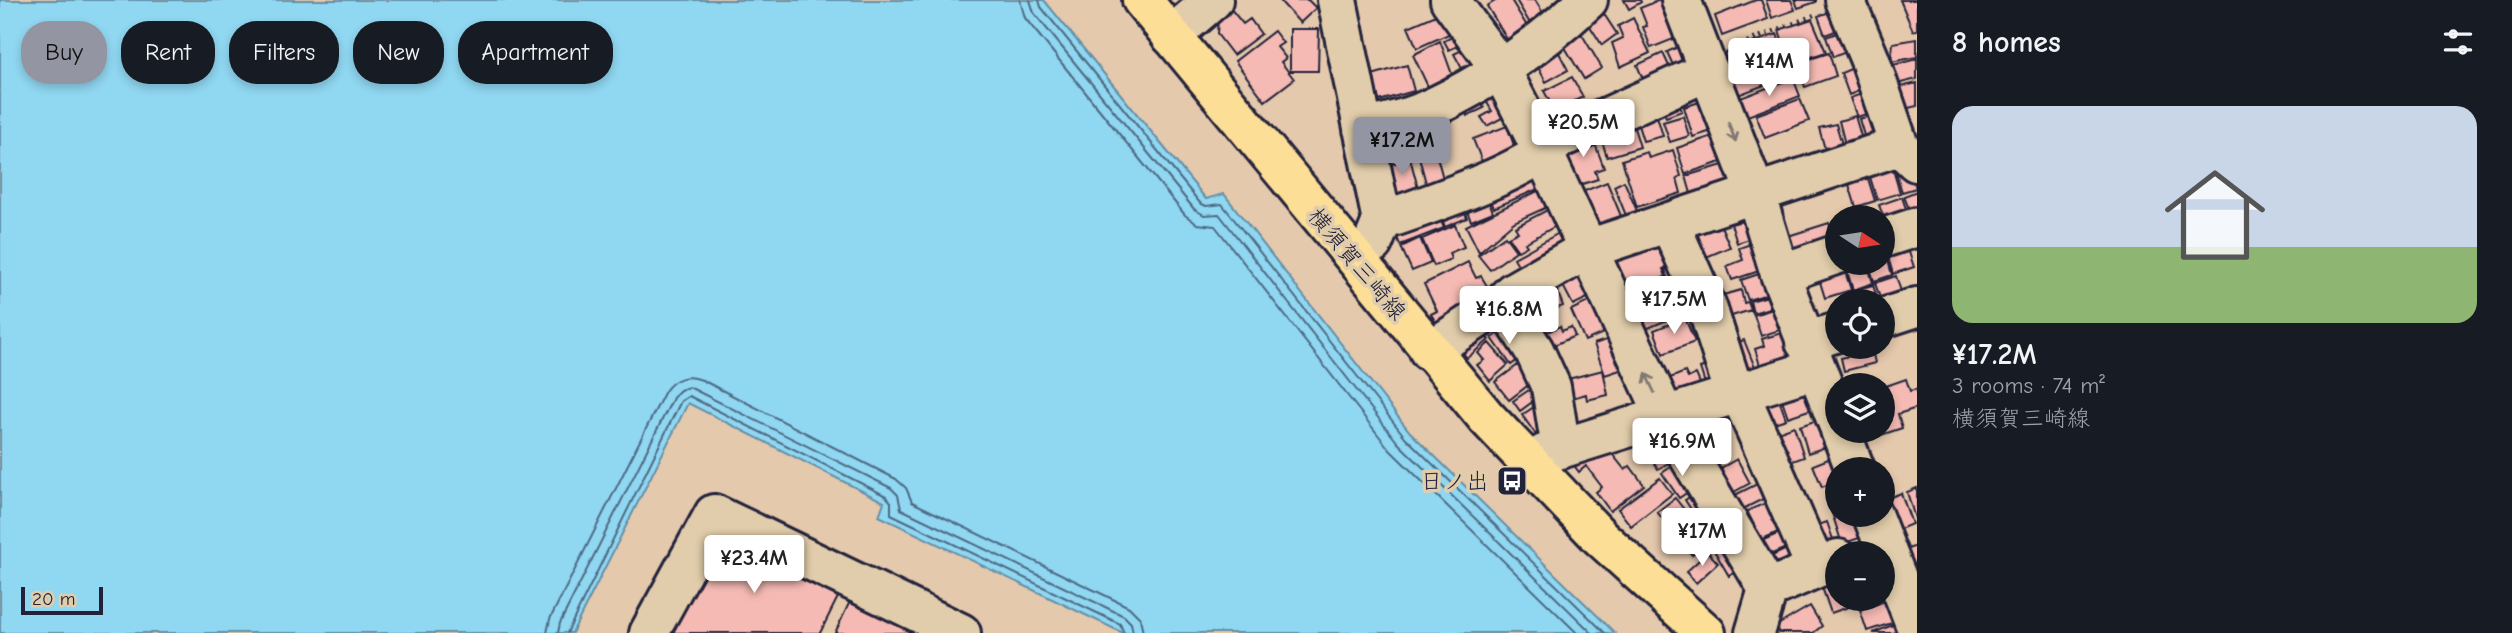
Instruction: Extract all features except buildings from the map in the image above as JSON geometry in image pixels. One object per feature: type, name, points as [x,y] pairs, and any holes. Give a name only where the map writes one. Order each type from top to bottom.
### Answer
[{"type":"main road","name":"横須賀三崎線","points":[[1142,0],[1429,351],[1545,456],[1601,538],[1706,633]]},
{"type":"street","points":[[1171,36],[1213,0]]},
{"type":"street","points":[[1337,0],[1382,221],[1362,270]]},
{"type":"street","points":[[1450,0],[1501,70],[1544,154],[1666,418],[1768,589],[1755,633]]},
{"type":"street","points":[[1363,129],[1418,114],[1501,70],[1554,32],[1588,0]]},
{"type":"street","points":[[1681,0],[1755,192],[1780,274],[1819,348],[1825,373]]},
{"type":"street","points":[[1429,351],[1503,302],[1513,292],[1559,263],[1588,250],[1755,192],[1908,155],[1846,1]]},
{"type":"street","points":[[1382,221],[1448,197],[1544,154],[1559,139],[1706,65]]},
{"type":"street","points":[[1669,222],[1707,307],[1737,394],[1825,560]]},
{"type":"street","points":[[1895,234],[1917,227]]},
{"type":"street","points":[[1780,274],[1825,258]]},
{"type":"street","points":[[1503,302],[1534,350],[1551,387],[1545,456],[1737,394],[1819,348]]},
{"type":"street","points":[[1895,314],[1917,307]]},
{"type":"street","points":[[649,633],[713,514],[961,633]]},
{"type":"street","points":[[1868,536],[1917,629]]},
{"type":"street","points":[[1768,589],[1825,565]]},
{"type":"path","points":[[1706,65],[1846,1]]},
{"type":"water","points":[[0,0],[1044,0],[1206,199],[1224,194],[1410,432],[1615,633],[1123,633],[879,516],[884,502],[688,403],[572,633],[0,633]]},
{"type":"place","name":"日ノ出","points":[[1512,481]]}]
